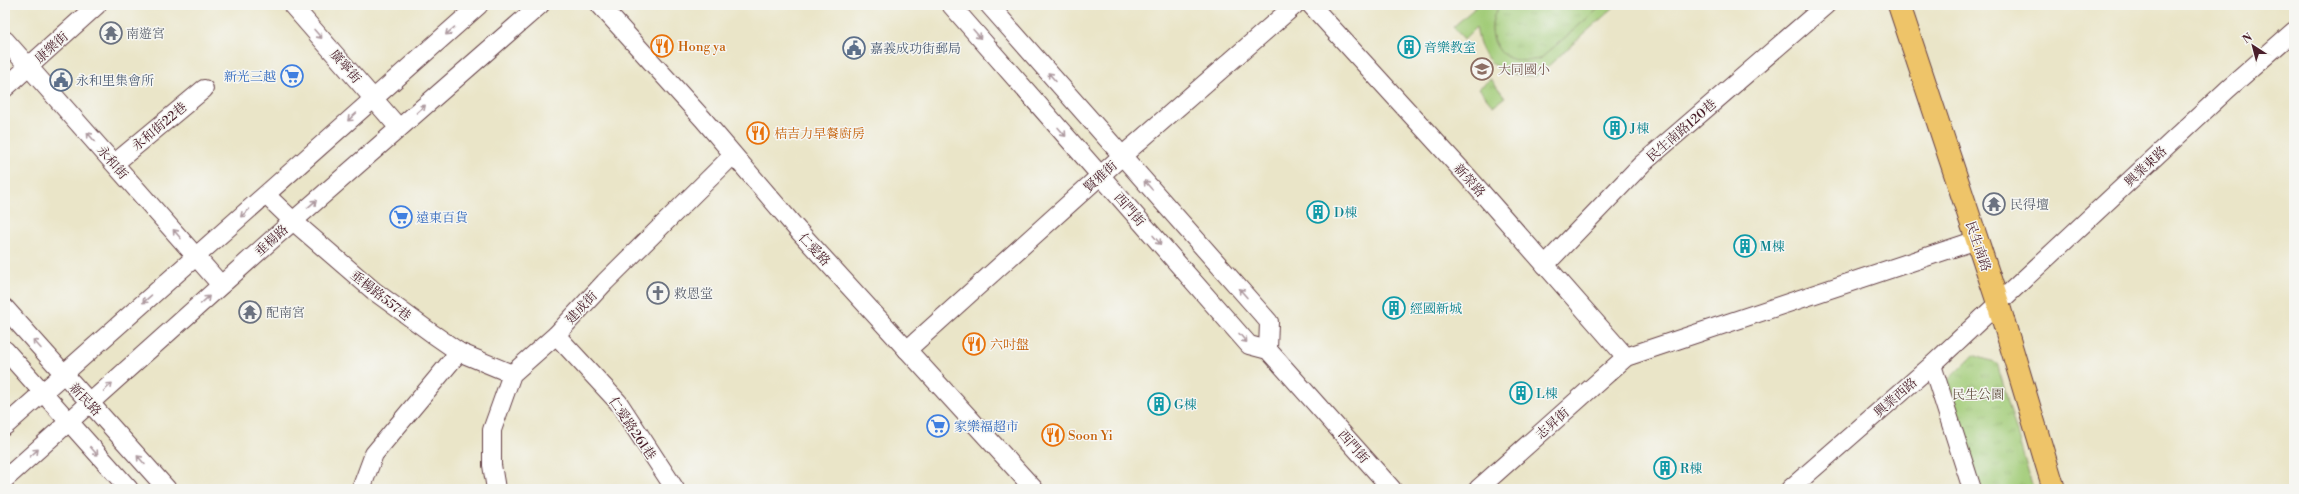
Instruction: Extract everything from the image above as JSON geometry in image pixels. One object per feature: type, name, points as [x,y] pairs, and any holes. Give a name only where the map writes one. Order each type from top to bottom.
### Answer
[{"type":"main road","name":"民生南路","points":[[1899,5],[1998,303],[2054,489]]},
{"type":"street","name":"康樂街","points":[[5,88],[97,5]]},
{"type":"street","name":"廣寧街","points":[[292,5],[399,128]]},
{"type":"street","points":[[5,426],[479,5]]},
{"type":"street","name":"垂楊路","points":[[5,479],[293,221],[540,5]]},
{"type":"street","name":"仁愛路","points":[[600,5],[734,155],[796,228],[1034,489]]},
{"type":"street","name":"西門街","points":[[951,5],[1249,345],[1268,350],[1392,489]]},
{"type":"street","points":[[989,5],[1269,322],[1268,350]]},
{"type":"street","name":"賢雅街","points":[[907,350],[1100,175],[1295,5]]},
{"type":"street","name":"新榮路","points":[[1311,5],[1390,90],[1626,357]]},
{"type":"street","name":"民生南路120巷","points":[[1545,265],[1642,164],[1826,5]]},
{"type":"street","name":"興業東路","points":[[1998,303],[2228,89],[2294,31]]},
{"type":"street","name":"永和街","points":[[5,40],[221,285]]},
{"type":"street","name":"永和街22巷","points":[[115,163],[204,89]]},
{"type":"street","name":"建成街","points":[[496,489],[492,465],[492,430],[512,374],[556,335],[605,282],[734,155]]},
{"type":"street","name":"垂楊路557巷","points":[[266,194],[293,221],[374,291],[459,352],[512,374]]},
{"type":"street","points":[[1626,357],[1977,240]]},
{"type":"street","name":"興業西路","points":[[1790,489],[1932,365],[1998,303]]},
{"type":"street","name":"新民路","points":[[5,308],[62,374],[167,489]]},
{"type":"street","name":"仁愛路261巷","points":[[556,335],[618,402],[675,489]]},
{"type":"street","points":[[5,350],[129,489]]},
{"type":"street","points":[[361,489],[374,454],[459,352]]},
{"type":"street","name":"志昇街","points":[[1478,489],[1626,357]]},
{"type":"street","points":[[1932,365],[1972,489]]},
{"type":"green space","points":[[1478,5],[1501,5],[1493,18],[1492,33],[1494,41],[1503,54],[1509,58],[1524,61],[1540,59],[1597,10],[1599,5],[1614,5],[1613,8],[1537,76],[1524,76],[1503,71],[1488,59],[1479,40],[1476,27],[1464,39],[1453,27]]},
{"type":"green space","points":[[1501,5],[1599,5],[1597,10],[1540,59],[1524,61],[1509,58],[1503,54],[1494,41],[1492,33],[1493,18]]},
{"type":"green space","points":[[1491,79],[1505,97],[1493,106],[1479,88]]},
{"type":"green space","name":"民生公園","points":[[1973,355],[1997,363],[2033,489],[1980,489],[1946,382]]},
{"type":"place","name":"南遊宮","points":[[111,33]]},
{"type":"place","name":"Hong ya","points":[[662,46]]},
{"type":"place","name":"音樂教室","points":[[1409,47]]},
{"type":"place","name":"嘉義成功街郵局","points":[[854,48]]},
{"type":"place","name":"大同國小","points":[[1482,69]]},
{"type":"place","name":"新光三越","points":[[292,76]]},
{"type":"place","name":"永和里集會所","points":[[61,80]]},
{"type":"place","name":"J棟","points":[[1615,128]]},
{"type":"place","name":"桔吉力早餐廚房","points":[[758,133]]},
{"type":"place","name":"民得壇","points":[[1994,204]]},
{"type":"place","name":"D棟","points":[[1318,212]]},
{"type":"place","name":"遠東百貨","points":[[401,217]]},
{"type":"place","name":"M棟","points":[[1745,246]]},
{"type":"place","name":"救恩堂","points":[[658,293]]},
{"type":"place","name":"經國新城","points":[[1394,308]]},
{"type":"place","name":"配南宮","points":[[250,312]]},
{"type":"place","name":"六吋盤","points":[[974,344]]},
{"type":"place","name":"L棟","points":[[1521,393]]},
{"type":"place","name":"G棟","points":[[1159,404]]},
{"type":"place","name":"家樂福超市","points":[[938,426]]},
{"type":"place","name":"Soon Yi","points":[[1053,435]]},
{"type":"place","name":"R棟","points":[[1665,468]]}]
